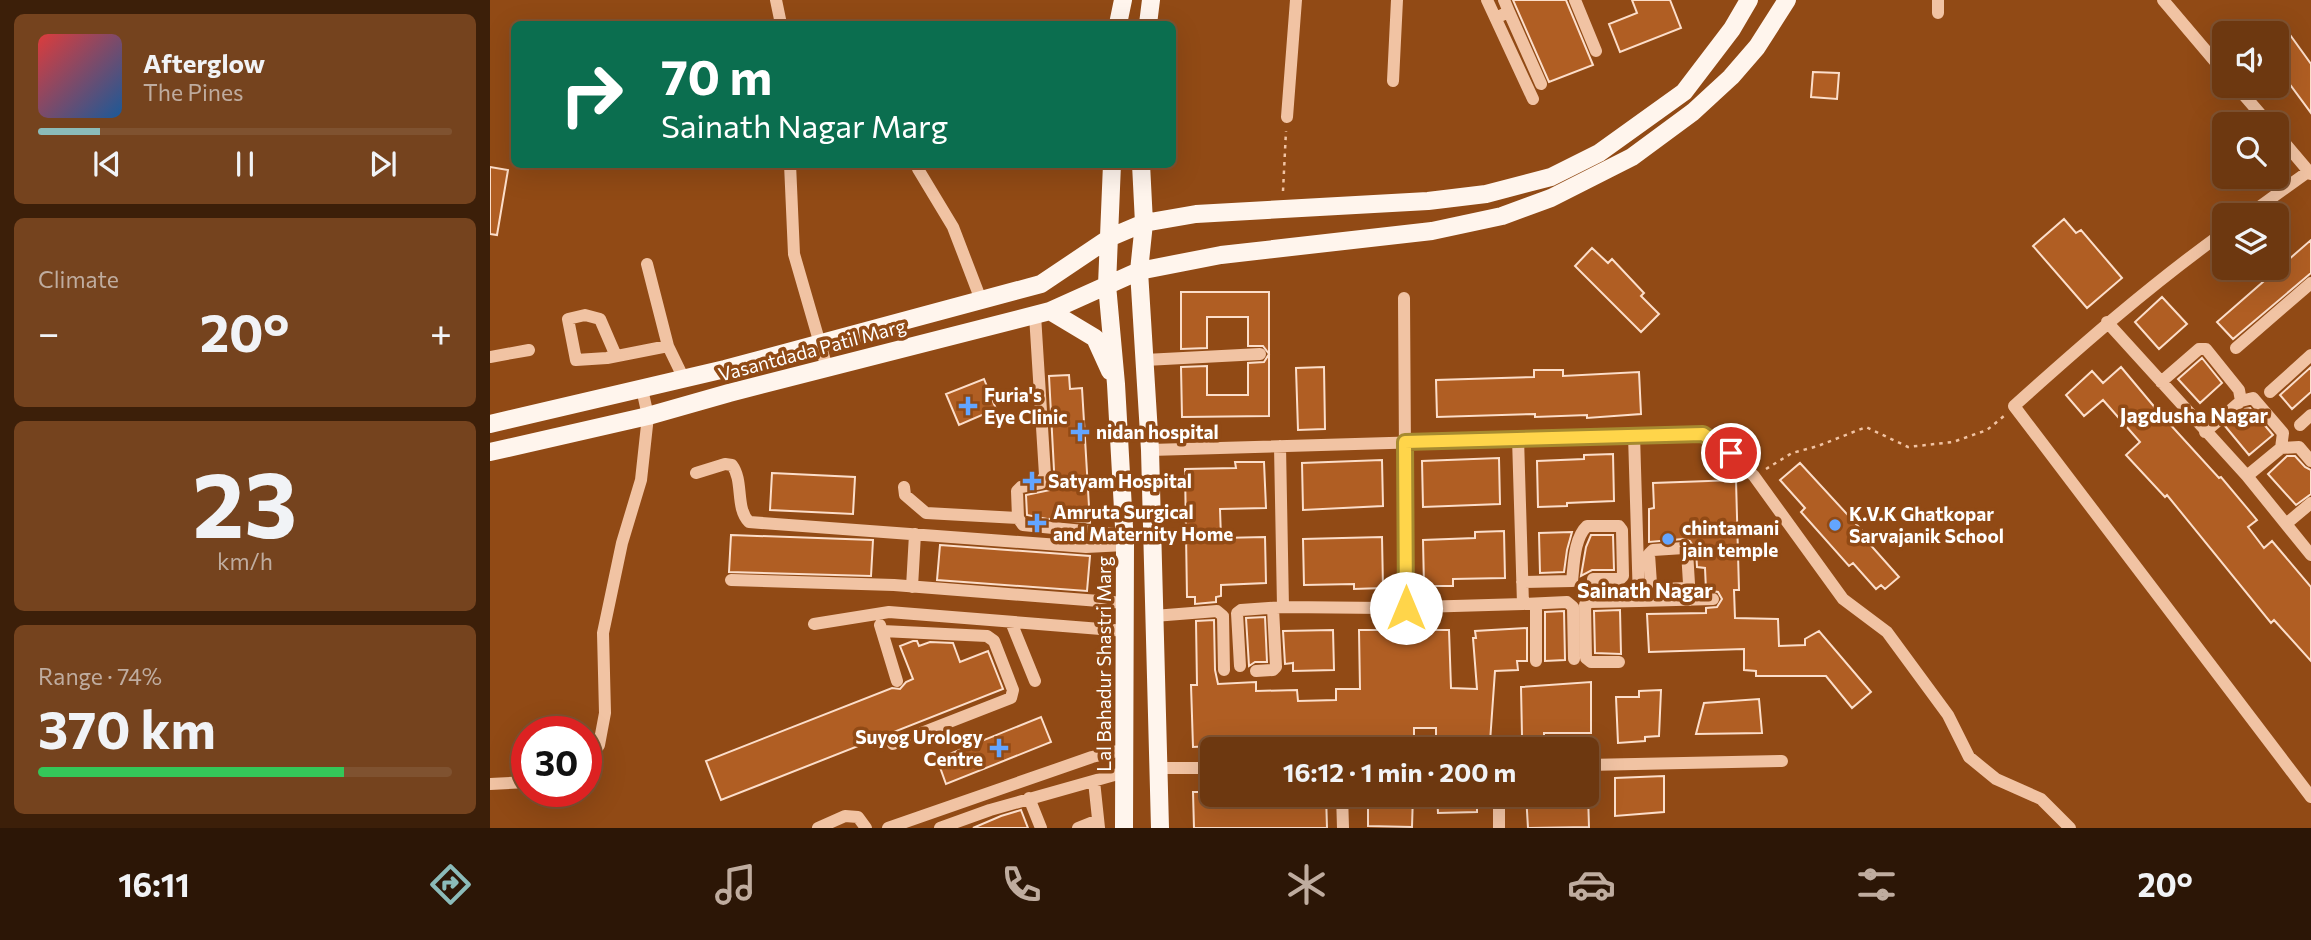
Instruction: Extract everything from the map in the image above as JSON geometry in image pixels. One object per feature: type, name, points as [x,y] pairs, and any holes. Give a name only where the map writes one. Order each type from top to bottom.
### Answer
[{"type":"main road","points":[[1119,21],[1124,0]]},
{"type":"main road","points":[[1148,21],[1151,0]]},
{"type":"main road","name":"Vasantdada Patil Marg","points":[[490,424],[725,369],[1041,284],[1111,237],[1144,223],[1196,214],[1428,201],[1486,194],[1551,177],[1599,152],[1684,92],[1732,29],[1749,0]]},
{"type":"main road","name":"Vasantdada Patil Marg","points":[[490,452],[648,416],[1042,313],[1139,271],[1221,255],[1433,230],[1502,216],[1551,198],[1632,157],[1693,112],[1731,77],[1757,47],[1787,0]]},
{"type":"main road","name":"Lal Bahadur Shastri Marg","points":[[1112,168],[1107,285],[1116,384],[1124,540],[1124,828]]},
{"type":"main road","points":[[1141,168],[1144,223],[1139,271],[1150,450],[1160,828]]},
{"type":"main road","points":[[1428,201],[1433,230]]},
{"type":"main road","points":[[988,298],[1000,324]]},
{"type":"main road","points":[[1042,313],[1095,338],[1116,384]]},
{"type":"main road","points":[[907,320],[912,346]]},
{"type":"main road","points":[[725,369],[729,393]]},
{"type":"street","points":[[776,0],[780,21]]},
{"type":"street","points":[[1287,117],[1296,0]]},
{"type":"street","points":[[1393,81],[1397,0]]},
{"type":"street","points":[[1487,0],[1533,78]]},
{"type":"street","points":[[1575,0],[1596,51]]},
{"type":"street","points":[[2163,0],[2212,58]]},
{"type":"street","points":[[1496,19],[1507,6],[1533,78],[1533,99]]},
{"type":"street","points":[[2246,98],[2259,112]]},
{"type":"street","points":[[2266,203],[2310,173],[2289,148]]},
{"type":"street","points":[[790,168],[794,254],[827,368]]},
{"type":"street","points":[[918,169],[953,228],[988,298]]},
{"type":"street","points":[[2212,241],[2107,322],[2014,406],[2311,797]]},
{"type":"street","points":[[647,264],[668,346],[684,379]]},
{"type":"street","points":[[2236,348],[2311,283]]},
{"type":"street","points":[[1404,298],[1406,608]]},
{"type":"street","points":[[1042,313],[1045,475],[1041,483],[1021,487],[1017,491],[1018,518],[1023,525],[1124,540]]},
{"type":"street","points":[[616,356],[600,319],[585,315],[568,319],[576,360],[616,356],[668,346]]},
{"type":"street","points":[[2107,322],[2247,476],[2311,555]]},
{"type":"street","points":[[2161,382],[2199,349],[2206,349],[2239,390],[2241,401]]},
{"type":"street","points":[[490,357],[530,350]]},
{"type":"street","points":[[1144,360],[1260,354]]},
{"type":"street","points":[[2270,392],[2311,355]]},
{"type":"street","points":[[602,729],[605,713],[603,633],[622,543],[640,480],[648,416],[642,389]]},
{"type":"street","points":[[2205,432],[2241,401],[2253,398],[2283,433],[2281,447]]},
{"type":"street","points":[[2300,425],[2311,415]]},
{"type":"street","points":[[1150,450],[1703,434],[1731,453],[1754,476],[1843,599],[1887,632],[1948,715],[1969,757],[1996,779],[2041,799],[2070,828]]},
{"type":"street","points":[[1634,435],[1639,601]]},
{"type":"street","points":[[1518,438],[1522,582],[1529,604],[1536,660]]},
{"type":"street","points":[[1256,671],[1273,670],[1276,667],[1280,446]]},
{"type":"street","points":[[2247,476],[2281,447],[2299,447],[2311,461]]},
{"type":"street","points":[[696,473],[732,464],[737,471],[744,516],[749,522],[1086,547],[1124,540]]},
{"type":"street","points":[[904,487],[905,495],[926,513],[1018,518]]},
{"type":"street","points":[[2286,524],[2311,503]]},
{"type":"street","points":[[1522,582],[1572,581],[1581,531],[1587,526],[1619,526],[1622,530],[1623,576],[1620,579],[1593,579]]},
{"type":"street","points":[[912,587],[915,534]]},
{"type":"street","points":[[731,580],[912,587],[1125,603]]},
{"type":"street","points":[[1619,662],[1591,662],[1586,658],[1585,605],[1590,602],[1639,601],[1689,594],[1713,599]]},
{"type":"street","points":[[1240,666],[1237,613],[1241,610],[1278,608],[1406,608],[1567,602],[1573,607],[1574,659]]},
{"type":"street","points":[[1154,616],[1217,611],[1223,617],[1224,670]]},
{"type":"street","points":[[814,624],[889,612],[1126,631]]},
{"type":"street","points":[[877,615],[897,681]]},
{"type":"street","points":[[1011,622],[1035,681]]},
{"type":"street","points":[[882,631],[987,636],[994,641],[1013,690],[1011,698],[892,744]]},
{"type":"street","points":[[888,828],[1092,757],[1126,749]]},
{"type":"street","points":[[1599,765],[1782,761]]},
{"type":"street","points":[[1159,768],[1200,768]]},
{"type":"street","points":[[940,828],[974,822],[1029,799],[1125,772]]},
{"type":"street","points":[[1078,828],[1098,824],[1094,781]]},
{"type":"street","points":[[490,784],[511,783]]},
{"type":"street","points":[[1029,799],[1041,828]]},
{"type":"street","points":[[1342,807],[1343,828]]},
{"type":"street","points":[[1499,807],[1499,828]]},
{"type":"street","points":[[818,828],[845,817],[858,817],[866,828]]},
{"type":"path","points":[[1282,211],[1287,117]]},
{"type":"path","points":[[1754,476],[1792,453],[1866,427],[1908,447],[1953,442],[1987,430],[2014,406]]},
{"type":"building","points":[[1513,0],[1566,0],[1593,65],[1549,82]]},
{"type":"building","points":[[1632,0],[1670,0],[1681,28],[1620,52],[1609,24],[1637,13]]},
{"type":"building","points":[[2289,33],[2311,64],[2311,113],[2289,83]]},
{"type":"building","points":[[1813,72],[1839,73],[1837,99],[1811,97]]},
{"type":"building","points":[[490,167],[508,170],[497,235],[490,234]]},
{"type":"building","points":[[2064,219],[2076,233],[2081,230],[2122,278],[2087,308],[2033,246]]},
{"type":"building","points":[[2311,240],[2311,273],[2233,339],[2217,322],[2265,280],[2289,280],[2289,259]]},
{"type":"building","points":[[1592,248],[1608,263],[1612,259],[1644,293],[1641,296],[1659,314],[1641,332],[1575,266]]},
{"type":"building","points":[[1181,292],[1269,292],[1269,354],[1263,346],[1248,346],[1248,317],[1207,317],[1207,348],[1181,349]]},
{"type":"building","points":[[2162,297],[2187,324],[2159,349],[2135,322]]},
{"type":"building","points":[[1269,354],[1269,416],[1182,417],[1181,367],[1207,366],[1207,395],[1248,395],[1248,363],[1264,362]]},
{"type":"building","points":[[2202,358],[2222,383],[2200,403],[2178,379]]},
{"type":"building","points":[[1324,367],[1325,429],[1298,430],[1296,368]]},
{"type":"building","points":[[2121,367],[2257,520],[2248,527],[2264,548],[2272,541],[2311,587],[2311,661],[2274,620],[2271,623],[2167,495],[2165,497],[2126,455],[2140,442],[2103,400],[2084,416],[2066,395],[2092,371],[2103,383]]},
{"type":"building","points":[[2311,367],[2311,392],[2292,409],[2280,395]]},
{"type":"building","points":[[1534,370],[1563,370],[1563,376],[1639,372],[1641,414],[1587,418],[1587,415],[1535,417],[1535,414],[1437,417],[1436,380],[1534,377]]},
{"type":"building","points":[[1069,375],[1070,389],[1082,388],[1090,523],[1072,521],[1072,518],[1047,519],[1027,515],[1026,495],[1055,489],[1049,376]]},
{"type":"building","points":[[984,379],[996,409],[959,425],[946,394]]},
{"type":"building","points":[[2250,408],[2273,435],[2249,455],[2225,426],[2245,409]]},
{"type":"building","points":[[1613,454],[1614,501],[1538,507],[1537,461],[1584,459],[1584,455]]},
{"type":"building","points":[[2287,456],[2295,456],[2311,470],[2311,494],[2296,505],[2268,474]]},
{"type":"building","points":[[1499,458],[1500,504],[1423,507],[1422,461]]},
{"type":"building","points":[[1382,460],[1383,506],[1303,510],[1302,463]]},
{"type":"building","points":[[1235,462],[1264,462],[1266,508],[1220,509],[1221,538],[1265,537],[1266,583],[1221,585],[1221,596],[1216,597],[1216,602],[1195,604],[1195,597],[1187,597],[1185,469],[1236,468]]},
{"type":"building","name":"K.V.K Ghatkopar Sarvajanik School","points":[[1800,463],[1869,538],[1866,540],[1899,577],[1885,589],[1881,585],[1876,589],[1853,563],[1849,566],[1801,512],[1805,508],[1780,480]]},
{"type":"building","points":[[772,473],[855,477],[853,514],[770,510]]},
{"type":"building","points":[[1736,480],[1739,590],[1734,590],[1735,618],[1778,619],[1779,646],[1805,645],[1805,639],[1819,631],[1871,692],[1852,708],[1826,676],[1756,676],[1756,671],[1744,670],[1744,649],[1649,652],[1647,614],[1706,613],[1706,608],[1717,607],[1722,599],[1718,592],[1706,590],[1705,568],[1697,567],[1696,550],[1690,541],[1683,539],[1649,542],[1649,509],[1654,508],[1653,483]]},
{"type":"building","points":[[1504,531],[1505,578],[1453,579],[1453,586],[1424,586],[1423,540],[1475,538],[1475,532]]},
{"type":"building","points":[[1572,532],[1564,572],[1540,573],[1539,533]]},
{"type":"building","points":[[731,535],[873,540],[871,576],[729,572]]},
{"type":"building","points":[[1591,535],[1613,535],[1614,570],[1592,570],[1581,576],[1586,547]]},
{"type":"building","points":[[1382,537],[1383,588],[1354,589],[1354,584],[1304,585],[1303,539]]},
{"type":"building","points":[[940,545],[1090,556],[1087,591],[937,580]]},
{"type":"building","points":[[1620,610],[1621,654],[1595,653],[1594,611]]},
{"type":"building","points":[[1564,611],[1565,660],[1545,661],[1545,612]]},
{"type":"building","points":[[1265,617],[1267,662],[1255,662],[1249,666],[1246,618]]},
{"type":"building","points":[[1214,620],[1215,670],[1218,684],[1256,682],[1256,691],[1297,690],[1298,701],[1336,700],[1336,689],[1360,689],[1359,630],[1449,630],[1451,688],[1477,689],[1473,638],[1476,638],[1475,631],[1527,628],[1527,661],[1517,661],[1518,670],[1495,671],[1490,737],[1436,737],[1436,728],[1414,728],[1414,737],[1200,737],[1200,747],[1193,747],[1191,685],[1197,685],[1196,621]]},
{"type":"building","points":[[1333,630],[1334,670],[1293,671],[1293,663],[1285,664],[1283,631]]},
{"type":"building","points":[[917,641],[919,646],[930,642],[953,643],[960,662],[988,651],[1003,689],[721,800],[706,761],[892,688],[900,689],[913,679],[900,646]]},
{"type":"building","points":[[1591,682],[1591,733],[1522,736],[1521,687]]},
{"type":"building","points":[[1661,690],[1659,736],[1645,737],[1645,741],[1618,743],[1616,697],[1639,697],[1639,691]]},
{"type":"building","points":[[1759,699],[1762,733],[1696,734],[1704,703]]},
{"type":"building","points":[[1041,717],[1051,742],[946,784],[937,759]]},
{"type":"building","points":[[1664,776],[1664,812],[1615,816],[1615,778]]},
{"type":"building","points":[[1193,792],[1200,792],[1200,807],[1326,807],[1327,828],[1194,828]]},
{"type":"building","points":[[1368,807],[1413,807],[1412,827],[1368,826]]},
{"type":"building","points":[[1438,807],[1477,807],[1477,812],[1438,813]]},
{"type":"building","points":[[1527,807],[1588,807],[1589,827],[1528,828]]},
{"type":"building","points":[[1021,810],[1028,828],[973,828],[1001,816]]},
{"type":"place","name":"Furia's Eye Clinic","points":[[968,406]]},
{"type":"place","name":"nidan hospital","points":[[1080,432]]},
{"type":"place","name":"Satyam Hospital","points":[[1032,481]]},
{"type":"place","name":"Amruta Surgical and Maternity Home","points":[[1037,523]]},
{"type":"place","name":"K.V.K Ghatkopar Sarvajanik School","points":[[1835,525]]},
{"type":"place","name":"chintamani jain temple","points":[[1668,539]]},
{"type":"place","name":"Suyog Urology Centre","points":[[999,748]]},
{"type":"district","name":"Jagdusha Nagar","points":[[2194,416]]},
{"type":"district","name":"Sainath Nagar","points":[[1645,591]]},
{"type":"route","points":[[1406,608],[1405,442],[1703,434],[1731,453]]}]
